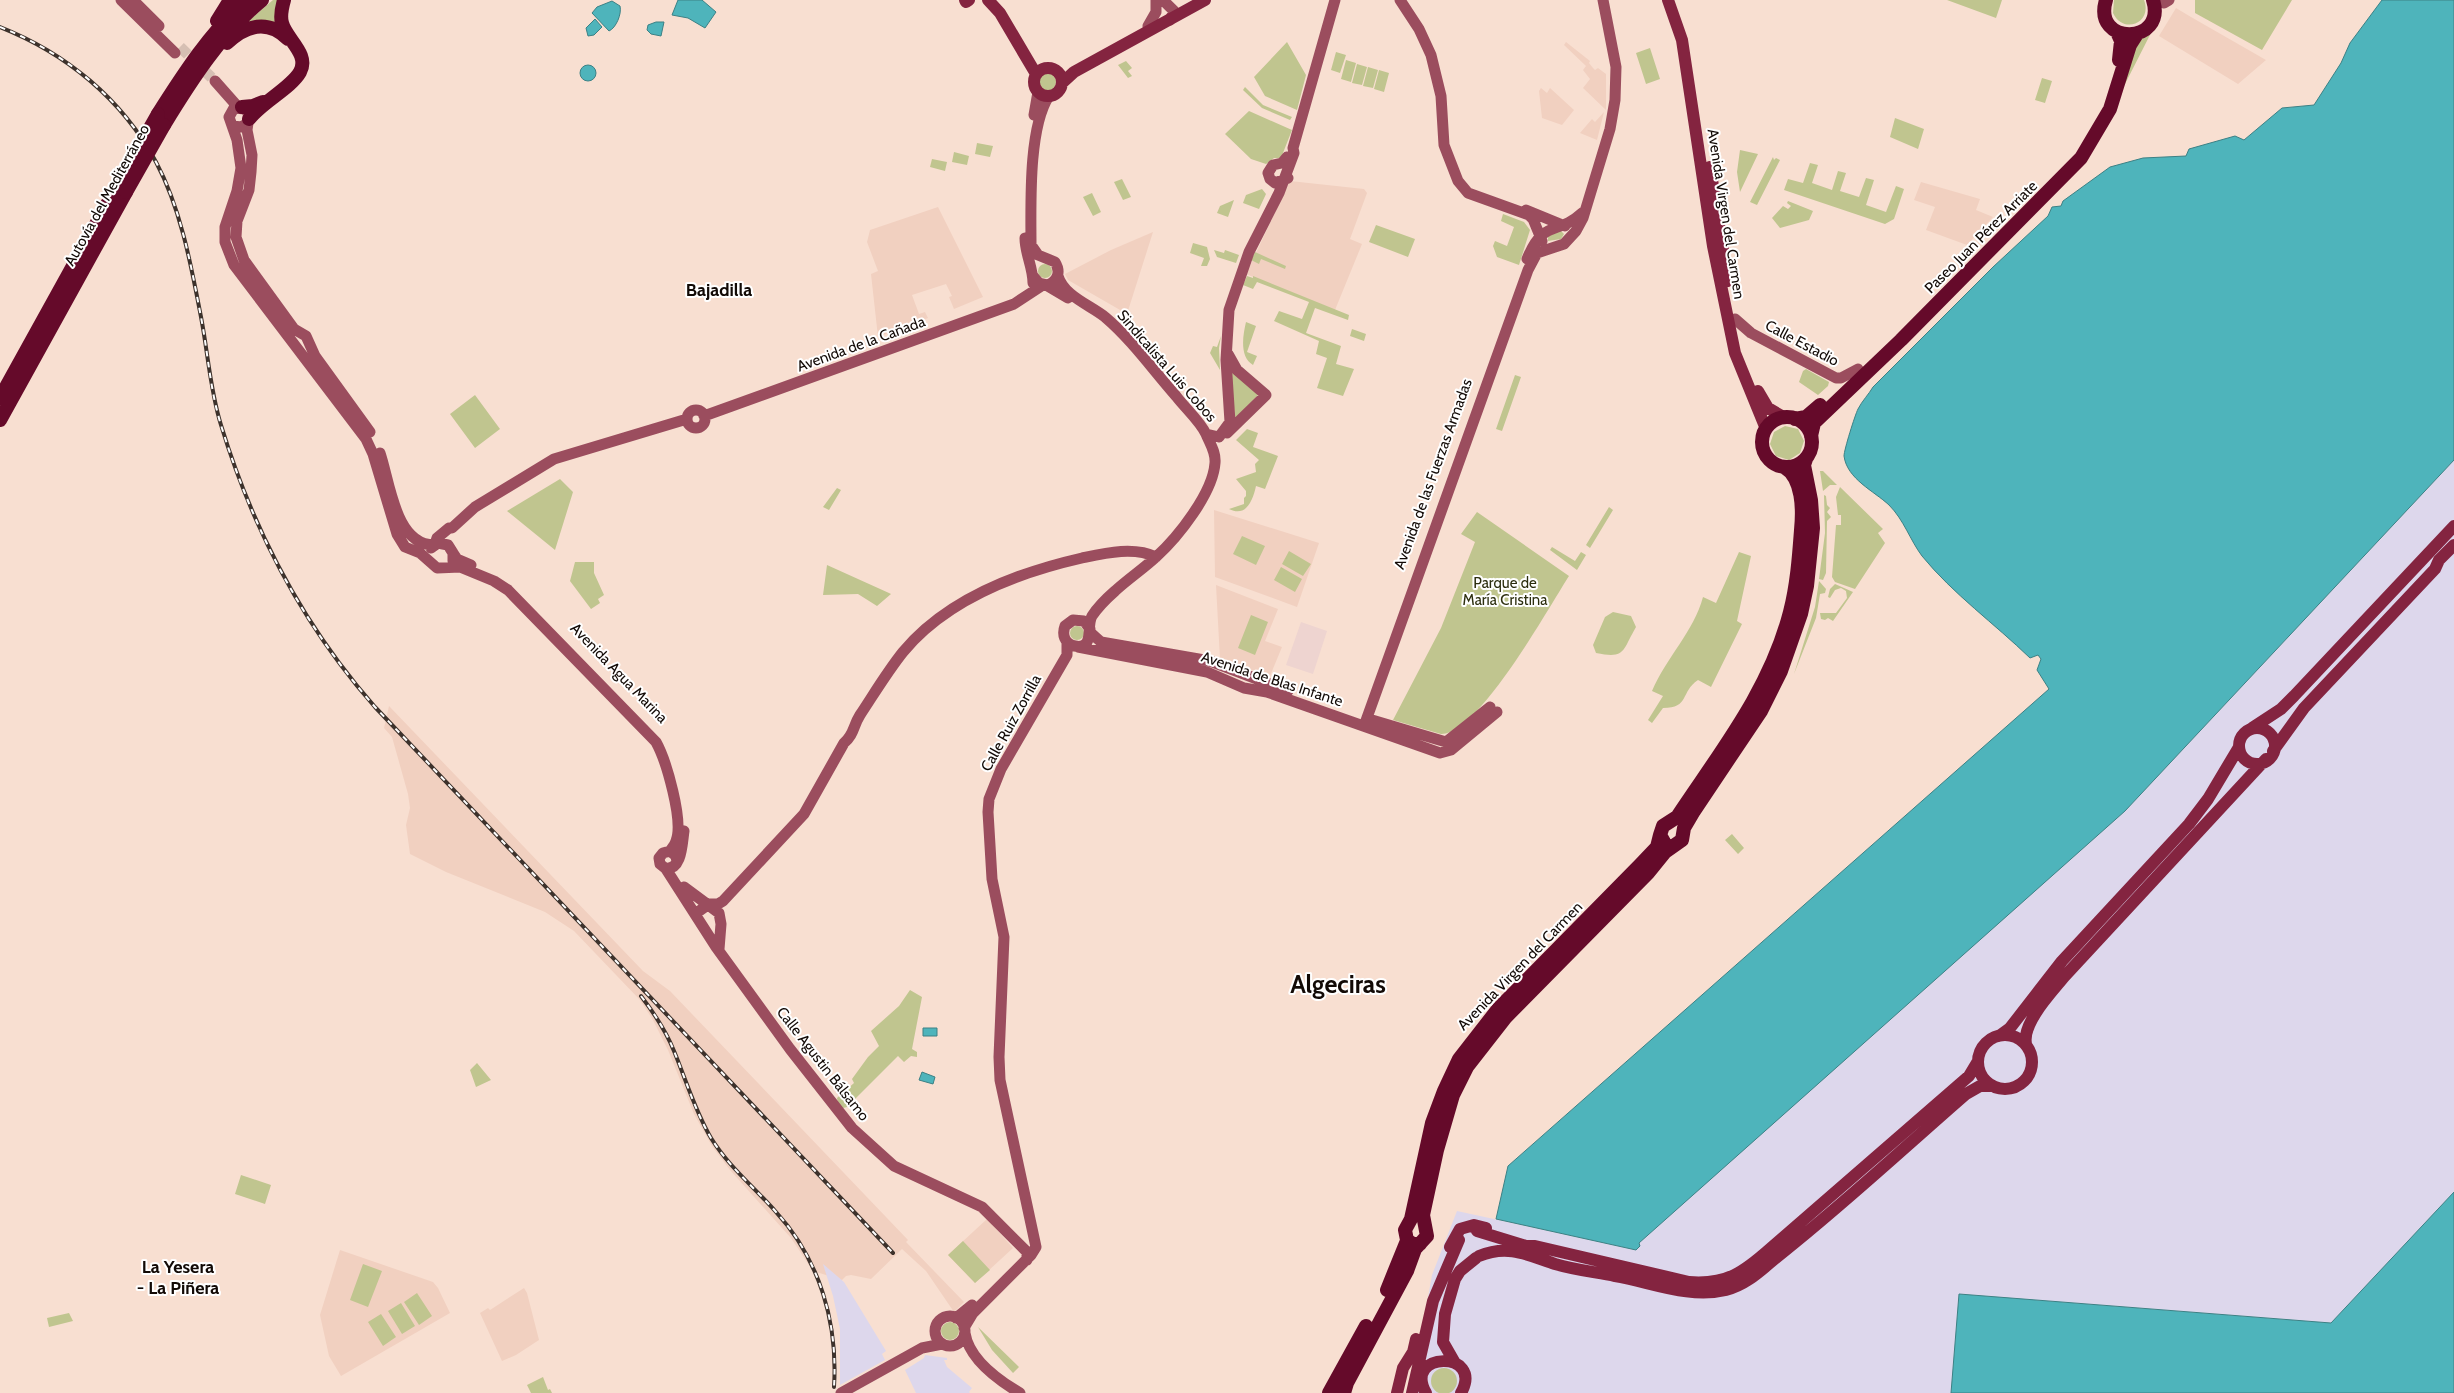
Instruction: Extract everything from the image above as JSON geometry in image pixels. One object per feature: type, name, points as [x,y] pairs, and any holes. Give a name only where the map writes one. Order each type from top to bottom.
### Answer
[{"type":"highway","points":[[199,60],[200,44],[230,0]]},
{"type":"highway","name":"Autovía del Mediterráneo","points":[[0,398],[161,120],[219,28],[246,0]]},
{"type":"highway","name":"Autovía del Mediterráneo","points":[[199,60],[262,0]]},
{"type":"highway","points":[[241,114],[271,98],[300,72],[303,62],[282,22],[284,0]]},
{"type":"highway","name":"Paseo Juan Pérez Arriate","points":[[1790,418],[1811,414],[1858,370],[1981,249],[2076,150],[2093,126],[2109,91],[2120,53],[2121,41],[2105,16],[2106,0]]},
{"type":"highway","name":"Paseo Juan Pérez Arriate","points":[[1811,436],[1814,423],[1902,340],[2081,158],[2110,109],[2124,70],[2130,45],[2136,34],[2152,22],[2155,12],[2154,0]]},
{"type":"highway","points":[[199,60],[238,35],[258,26],[269,26],[280,31],[298,51]]},
{"type":"highway","points":[[2117,32],[2127,35],[2136,34]]},
{"type":"highway","name":"Autovía del Mediterráneo","points":[[0,420],[123,187]]},
{"type":"highway","points":[[0,431],[14,405],[19,385]]},
{"type":"highway","points":[[1790,418],[1807,427],[1811,436],[1811,450],[1804,465],[1811,500],[1813,528],[1807,586],[1801,614],[1781,670],[1761,711],[1684,828],[1682,840],[1674,845],[1665,843],[1660,835],[1663,826],[1677,817],[1752,704],[1783,634],[1796,586],[1802,516],[1797,485],[1792,473],[1784,467],[1775,464],[1765,453],[1763,439],[1766,429],[1776,420],[1790,418]]},
{"type":"highway","points":[[1784,467],[1798,465],[1806,459]]},
{"type":"highway","points":[[1671,821],[1680,824],[1684,828]]},
{"type":"highway","name":"Avenida Virgen del Carmen","points":[[1409,1224],[1432,1123],[1459,1059],[1498,1009],[1640,866],[1657,847],[1660,835]]},
{"type":"highway","name":"Avenida Virgen del Carmen","points":[[1425,1226],[1423,1218],[1424,1207],[1444,1122],[1453,1095],[1467,1067],[1506,1017],[1674,845]]},
{"type":"highway","points":[[1335,1392],[1413,1242],[1427,1236],[1425,1226],[1415,1222],[1409,1224],[1405,1230],[1413,1242]]},
{"type":"main road","points":[[988,0],[1000,13],[1031,62],[1046,71],[1059,74],[1062,83]]},
{"type":"main road","points":[[999,0],[1046,71]]},
{"type":"main road","points":[[1194,0],[1172,15],[1074,72],[1062,83],[1058,92],[1043,94],[1034,83],[1046,71],[1064,70],[1148,26],[1172,15],[1205,0]]},
{"type":"main road","name":"Avenida Virgen del Carmen","points":[[1668,0],[1682,40],[1713,246],[1734,353],[1766,429]]},
{"type":"main road","name":"Avenida Virgen del Carmen","points":[[1678,0],[1688,28],[1742,353],[1754,384],[1768,408],[1790,418]]},
{"type":"main road","points":[[1461,1393],[1465,1377],[1443,1342],[1445,1259],[1456,1234],[1467,1226],[1481,1227],[1535,1246],[1689,1282],[1709,1283],[1729,1278],[1746,1270],[1969,1076],[1978,1061],[1983,1047],[1990,1040],[2010,1028],[2062,961],[2189,824],[2208,799],[2239,747],[2242,737],[2281,709],[2454,526]]},
{"type":"main road","points":[[1444,1287],[1490,1260],[1506,1257],[1554,1264],[1684,1291],[1715,1292],[1736,1287],[1752,1278],[1792,1246],[1966,1094],[1980,1086],[1992,1086],[2009,1090],[2025,1082],[2031,1072],[2032,1062],[2025,1034],[2034,1016],[2064,976],[2270,755],[2304,708],[2436,569],[2439,560],[2454,544]]},
{"type":"main road","points":[[2239,747],[2241,756],[2248,763],[2258,764],[2270,755],[2275,745],[2272,734],[2263,728],[2252,728]]},
{"type":"main road","points":[[1999,1036],[2013,1036],[2026,1044]]},
{"type":"main road","points":[[1978,1061],[1982,1075],[1992,1086]]},
{"type":"main road","points":[[1424,1382],[1444,1287],[1459,1240],[1466,1232],[1477,1231],[1526,1246],[1535,1246]]},
{"type":"main road","points":[[1412,1393],[1432,1301],[1460,1270],[1485,1251],[1486,1243],[1483,1236],[1477,1231]]},
{"type":"main road","points":[[1459,1240],[1462,1254],[1468,1257],[1477,1257],[1494,1251],[1510,1250],[1533,1255],[1554,1264]]},
{"type":"main road","points":[[1403,1393],[1408,1361],[1417,1337],[1428,1320]]},
{"type":"main road","points":[[1418,1393],[1430,1365],[1438,1360],[1455,1363]]},
{"type":"main road","points":[[1398,1393],[1403,1368],[1408,1361]]},
{"type":"street","points":[[121,0],[177,50],[133,0]]},
{"type":"street","points":[[1148,26],[1156,12],[1156,0]]},
{"type":"street","points":[[1163,0],[1172,15]]},
{"type":"street","points":[[1215,454],[1234,420],[1232,372],[1227,352],[1229,310],[1237,281],[1284,171],[1336,0]]},
{"type":"street","points":[[1400,0],[1420,29],[1432,55],[1441,96],[1444,145],[1463,188],[1468,192],[1524,213],[1533,219],[1537,236],[1552,248]]},
{"type":"street","points":[[1570,238],[1581,222],[1610,129],[1615,100],[1616,67],[1603,0]]},
{"type":"street","points":[[2154,0],[2164,2],[2169,0]]},
{"type":"street","points":[[212,84],[241,114],[247,130],[252,155],[249,190],[237,221],[236,237],[244,260],[294,329],[300,342],[366,440],[373,454],[397,534],[405,547],[420,553],[437,568],[446,567],[453,560],[448,539],[452,528]]},
{"type":"street","points":[[1043,94],[1032,194],[1031,245],[1043,258],[1055,262],[1059,271],[1053,283],[1045,285],[1037,282],[1025,251],[1028,169],[1043,94]]},
{"type":"street","points":[[241,114],[229,119],[233,126],[240,155],[240,175],[225,227],[225,242],[234,265],[300,342],[315,356],[373,437],[405,530],[416,541],[434,545],[445,544],[452,550]]},
{"type":"street","points":[[1455,173],[1470,189],[1563,225],[1569,230],[1570,238]]},
{"type":"street","points":[[1537,236],[1550,228],[1574,221],[1583,212]]},
{"type":"street","name":"Avenida de las Fuerzas Armadas","points":[[1363,721],[1522,271],[1537,236]]},
{"type":"street","name":"Avenida de las Fuerzas Armadas","points":[[1363,721],[1528,270],[1537,253],[1564,244],[1570,238]]},
{"type":"street","points":[[1027,294],[1032,284],[1033,272],[1043,258]]},
{"type":"street","name":"Sindicalista Luis Cobos","points":[[1058,276],[1064,288],[1099,312],[1125,336],[1206,434],[1215,454],[1215,469],[1207,491],[1180,530],[1102,603],[1092,616],[1091,631]]},
{"type":"street","name":"Sindicalista Luis Cobos","points":[[1045,285],[1092,314],[1119,337],[1208,446],[1212,468],[1206,485],[1180,525],[1154,556],[1106,592],[1081,620]]},
{"type":"street","name":"Avenida de la Cañada","points":[[452,528],[475,507],[554,459],[687,419],[693,411],[698,411],[704,416],[1014,304],[1027,294],[1045,285]]},
{"type":"street","name":"Calle Estadio","points":[[1735,319],[1750,333],[1836,378],[1841,378],[1858,370]]},
{"type":"street","points":[[1206,434],[1219,437],[1234,420],[1266,395],[1232,372]]},
{"type":"street","points":[[429,562],[428,552],[437,538],[449,528],[452,528]]},
{"type":"street","name":"Avenida Agua Marina","points":[[452,550],[461,561],[503,579],[518,591],[661,739],[671,760],[683,820],[682,849],[673,865]]},
{"type":"street","points":[[695,914],[709,904],[718,904],[723,901],[799,820],[844,744],[852,736],[854,724],[902,653],[934,623],[969,599],[1013,578],[1052,565],[1113,553],[1141,551],[1154,556]]},
{"type":"street","name":"Avenida Agua Marina","points":[[446,567],[460,568],[494,581],[508,590],[656,742],[666,761],[677,820],[676,842],[670,851]]},
{"type":"street","points":[[1074,620],[1081,620],[1087,623],[1091,631],[1087,643],[1074,645],[1064,636],[1065,626],[1074,620]]},
{"type":"street","name":"Avenida de Blas Infante","points":[[1091,631],[1096,638],[1107,643],[1219,664],[1440,753],[1494,710]]},
{"type":"street","name":"Avenida de Blas Infante","points":[[1074,645],[1207,672],[1244,688],[1268,692],[1363,721]]},
{"type":"street","name":"Calle Ruiz Zorrilla","points":[[1028,1256],[1036,1238],[1000,1080],[999,1058],[1004,937],[992,879],[988,808],[991,790],[998,774],[1074,645]]},
{"type":"street","points":[[673,865],[660,864],[659,858],[663,853],[670,851],[676,856],[673,865],[677,878],[685,890],[709,904],[719,913],[721,918],[719,949]]},
{"type":"street","points":[[673,865],[695,914],[719,949]]},
{"type":"street","points":[[709,936],[717,934],[720,928]]},
{"type":"street","name":"Calle Agustin Bálsamo","points":[[719,949],[790,1049],[852,1128],[894,1166],[982,1207],[1028,1256]]},
{"type":"street","points":[[956,1318],[1028,1256]]},
{"type":"street","points":[[841,1393],[922,1348],[944,1342],[961,1342],[973,1313],[1028,1256]]},
{"type":"street","points":[[976,1357],[944,1342],[936,1326],[941,1319],[956,1318],[965,1331],[967,1346],[976,1357],[1020,1393]]},
{"type":"shaded area","points":[[2176,8],[2266,60],[2238,84],[2159,36]]},
{"type":"shaded area","points":[[1566,42],[1590,61],[1589,63],[1595,70],[1598,68],[1606,74],[1606,110],[1583,88],[1590,79],[1583,70],[1586,66],[1564,45]]},
{"type":"shaded area","points":[[1541,88],[1547,93],[1550,88],[1574,110],[1562,125],[1542,118],[1539,91]]},
{"type":"shaded area","points":[[1604,112],[1597,140],[1580,133],[1592,119],[1595,122]]},
{"type":"shaded area","points":[[1290,181],[1364,189],[1367,193],[1350,239],[1362,244],[1335,310],[1246,274]]},
{"type":"shaded area","points":[[1921,182],[1980,199],[1976,210],[1993,217],[1967,245],[1926,230],[1935,207],[1914,200]]},
{"type":"shaded area","points":[[938,207],[983,297],[954,309],[949,297],[952,296],[946,284],[912,295],[919,314],[925,312],[928,318],[878,337],[871,274],[878,271],[867,242],[870,230]]},
{"type":"shaded area","points":[[1153,232],[1127,314],[1068,280],[1065,274],[1111,250]]},
{"type":"shaded area","points":[[2454,460],[2454,1192],[2331,1323],[1959,1294],[1951,1393],[1406,1393],[1423,1325],[1432,1275],[1457,1211],[1636,1250],[1638,1243],[2125,811]]},
{"type":"shaded area","points":[[1214,510],[1319,543],[1297,607],[1215,577]]},
{"type":"shaded area","points":[[1216,585],[1278,609],[1265,641],[1282,647],[1270,676],[1220,659]]},
{"type":"shaded area","points":[[1301,622],[1327,631],[1313,674],[1286,665]]},
{"type":"shaded area","points":[[389,706],[643,971],[670,991],[908,1240],[906,1242],[964,1302],[954,1312],[926,1271],[902,1249],[871,1279],[851,1275],[846,1276],[842,1280],[813,1271],[791,1238],[730,1170],[712,1146],[694,1114],[668,1050],[653,1020],[640,1000],[574,931],[545,912],[446,872],[410,854],[406,825],[410,808],[408,794],[392,737],[384,728]]},
{"type":"shaded area","points":[[987,1219],[1013,1248],[975,1283],[948,1255]]},
{"type":"shaded area","points":[[340,1250],[433,1282],[450,1313],[341,1376],[329,1356],[320,1315]]},
{"type":"shaded area","points":[[823,1264],[844,1282],[886,1351],[882,1354],[885,1360],[840,1385],[840,1329],[833,1296]]},
{"type":"shaded area","points":[[524,1288],[539,1340],[516,1355],[502,1361],[480,1313],[488,1308],[490,1310]]},
{"type":"shaded area","points":[[925,1355],[947,1358],[947,1360],[944,1360],[947,1367],[972,1388],[970,1393],[916,1393],[905,1370],[924,1358]]},
{"type":"green space","points":[[273,0],[279,0],[275,24],[246,23]]},
{"type":"green space","points":[[1947,0],[2002,0],[1996,18]]},
{"type":"green space","points":[[2114,0],[2144,0],[2146,8],[2141,20],[2130,25],[2118,20],[2113,13]]},
{"type":"green space","points":[[2195,0],[2292,0],[2262,50],[2195,13]]},
{"type":"green space","points":[[2153,29],[2124,86],[2133,44]]},
{"type":"green space","points":[[1287,42],[1306,75],[1297,110],[1265,96],[1254,77]]},
{"type":"green space","points":[[1650,48],[1660,79],[1646,84],[1636,53]]},
{"type":"green space","points":[[1336,52],[1346,55],[1340,73],[1331,70]]},
{"type":"green space","points":[[1346,60],[1356,63],[1351,82],[1341,79]]},
{"type":"green space","points":[[1126,61],[1132,68],[1128,71],[1132,76],[1128,78],[1118,65]]},
{"type":"green space","points":[[1357,64],[1367,67],[1362,85],[1352,83]]},
{"type":"green space","points":[[1368,67],[1378,70],[1373,88],[1363,86]]},
{"type":"green space","points":[[1379,70],[1389,73],[1384,92],[1374,89]]},
{"type":"green space","points":[[1043,73],[1051,73],[1056,78],[1054,89],[1043,91],[1038,86],[1038,78]]},
{"type":"green space","points":[[2042,78],[2052,81],[2045,103],[2035,100]]},
{"type":"green space","points":[[1245,87],[1263,105],[1292,117],[1290,120],[1262,108],[1243,90]]},
{"type":"green space","points":[[1249,111],[1292,130],[1281,158],[1274,158],[1266,164],[1251,159],[1225,134]]},
{"type":"green space","points":[[1895,118],[1924,129],[1918,149],[1890,137]]},
{"type":"green space","points":[[977,143],[993,146],[990,157],[975,154]]},
{"type":"green space","points":[[1740,150],[1758,154],[1740,192],[1737,172]]},
{"type":"green space","points":[[954,152],[969,156],[967,165],[952,162]]},
{"type":"green space","points":[[1773,157],[1774,160],[1776,158],[1780,160],[1757,205],[1750,202]]},
{"type":"green space","points":[[932,159],[947,162],[945,171],[930,167]]},
{"type":"green space","points":[[1810,163],[1818,165],[1812,183],[1832,190],[1838,171],[1846,173],[1840,191],[1859,197],[1866,178],[1874,180],[1866,205],[1886,212],[1896,186],[1904,189],[1894,219],[1885,224],[1784,190],[1788,179],[1803,183]]},
{"type":"green space","points":[[1122,179],[1131,197],[1123,200],[1114,182]]},
{"type":"green space","points":[[1262,189],[1266,194],[1259,209],[1243,203],[1246,195]]},
{"type":"green space","points":[[1092,193],[1101,212],[1093,216],[1083,197]]},
{"type":"green space","points":[[1234,200],[1228,217],[1217,213],[1220,206]]},
{"type":"green space","points":[[1788,201],[1813,211],[1809,220],[1780,228],[1772,218],[1783,206],[1788,209],[1791,206],[1787,203]]},
{"type":"green space","points":[[1503,214],[1524,222],[1530,230],[1519,265],[1497,257],[1493,246],[1495,241],[1507,246],[1514,227],[1501,221]]},
{"type":"green space","points":[[1376,225],[1415,239],[1408,257],[1369,242]]},
{"type":"green space","points":[[1560,230],[1564,234],[1561,239],[1548,241],[1548,234]]},
{"type":"green space","points":[[1193,243],[1207,247],[1210,259],[1207,266],[1201,266],[1204,258],[1190,253]]},
{"type":"green space","points":[[1214,250],[1224,253],[1225,250],[1239,255],[1236,263],[1217,257]]},
{"type":"green space","points":[[1255,252],[1286,266],[1285,269],[1261,259],[1259,264],[1251,260]]},
{"type":"green space","points":[[1042,264],[1048,264],[1052,271],[1048,278],[1042,278],[1038,274],[1038,268]]},
{"type":"green space","points":[[1247,276],[1253,278],[1253,276],[1349,315],[1348,320],[1315,308],[1306,333],[1341,346],[1336,364],[1354,369],[1343,396],[1317,388],[1327,358],[1316,354],[1319,341],[1274,321],[1279,311],[1302,319],[1309,302],[1257,282],[1253,289],[1243,285]]},
{"type":"green space","points":[[1246,322],[1256,326],[1247,352],[1257,356],[1253,365],[1246,357],[1243,345]]},
{"type":"green space","points":[[1352,329],[1366,334],[1364,341],[1350,336]]},
{"type":"green space","points":[[1221,336],[1219,348],[1220,370],[1210,353],[1213,346],[1217,347]]},
{"type":"green space","points":[[1806,369],[1829,382],[1828,386],[1818,395],[1799,382],[1803,371]]},
{"type":"green space","points":[[1231,371],[1259,394],[1235,419]]},
{"type":"green space","points":[[1515,375],[1521,377],[1502,431],[1496,429]]},
{"type":"green space","points":[[475,395],[500,429],[475,448],[450,414]]},
{"type":"green space","points":[[1785,426],[1798,429],[1804,441],[1800,453],[1789,460],[1776,456],[1770,444],[1774,432]]},
{"type":"green space","points":[[1247,429],[1258,433],[1253,447],[1278,456],[1265,489],[1256,486],[1248,506],[1240,511],[1235,511],[1229,509],[1244,504],[1246,496],[1246,491],[1236,479],[1256,472],[1255,464],[1259,460],[1236,440]]},
{"type":"green space","points":[[1820,471],[1823,471],[1837,485],[1830,485],[1823,491]]},
{"type":"green space","points":[[560,479],[573,492],[555,550],[507,511]]},
{"type":"green space","points":[[1840,487],[1883,529],[1878,533],[1885,543],[1855,589],[1835,582],[1832,577],[1836,525],[1841,525],[1841,515],[1838,515],[1836,497]]},
{"type":"green space","points":[[837,488],[841,490],[829,510],[823,507]]},
{"type":"green space","points":[[1824,495],[1830,508],[1827,512],[1831,517],[1827,521],[1826,573],[1823,580],[1819,579],[1825,533]]},
{"type":"green space","points":[[1609,507],[1613,510],[1590,548],[1586,545]]},
{"type":"green space","name":"Parque de María Cristina","points":[[1477,512],[1569,576],[1529,640],[1492,693],[1474,714],[1456,729],[1441,734],[1393,720],[1441,628],[1475,542],[1461,534]]},
{"type":"green space","points":[[1242,536],[1265,546],[1256,565],[1233,554]]},
{"type":"green space","points":[[1552,547],[1575,561],[1581,552],[1586,555],[1577,570],[1550,550]]},
{"type":"green space","points":[[1289,551],[1311,564],[1303,576],[1282,564]]},
{"type":"green space","points":[[1739,552],[1751,556],[1737,621],[1742,624],[1711,687],[1698,680],[1692,685],[1681,702],[1672,707],[1663,708],[1652,723],[1648,720],[1663,696],[1652,691],[1658,679],[1687,633],[1703,597],[1716,603]]},
{"type":"green space","points":[[575,562],[594,562],[594,573],[604,595],[598,599],[600,603],[591,609],[570,581]]},
{"type":"green space","points":[[827,565],[891,594],[877,606],[858,594],[823,595]]},
{"type":"green space","points":[[1281,567],[1302,579],[1295,592],[1274,580]]},
{"type":"green space","points":[[1819,581],[1826,589],[1825,593],[1820,594],[1816,618],[1794,674],[1815,607]]},
{"type":"green space","points":[[1835,584],[1853,592],[1833,621],[1828,618],[1825,620],[1821,619],[1820,613],[1836,613],[1847,598],[1846,591],[1841,588],[1835,590],[1830,598],[1828,597],[1830,589]]},
{"type":"green space","points":[[1613,612],[1631,616],[1636,627],[1625,647],[1618,654],[1606,655],[1596,653],[1593,645],[1605,617]]},
{"type":"green space","points":[[1251,615],[1268,622],[1255,655],[1238,648]]},
{"type":"green space","points":[[1074,626],[1080,626],[1084,633],[1080,640],[1074,640],[1070,636],[1070,630]]},
{"type":"green space","points":[[1732,834],[1744,848],[1738,854],[1725,840]]},
{"type":"green space","points":[[910,990],[922,997],[912,1049],[917,1052],[917,1057],[911,1056],[904,1062],[898,1056],[847,1107],[839,1109],[837,1098],[854,1083],[852,1079],[868,1057],[879,1046],[871,1031],[899,1006]]},
{"type":"green space","points":[[477,1063],[491,1080],[476,1087],[470,1070]]},
{"type":"green space","points":[[241,1175],[271,1185],[265,1204],[235,1194]]},
{"type":"green space","points":[[963,1241],[990,1270],[975,1283],[948,1255]]},
{"type":"green space","points":[[363,1264],[382,1271],[368,1307],[350,1300]]},
{"type":"green space","points":[[417,1293],[432,1316],[419,1325],[404,1302]]},
{"type":"green space","points":[[401,1303],[415,1326],[402,1334],[388,1311]]},
{"type":"green space","points":[[69,1313],[73,1321],[49,1327],[47,1318]]},
{"type":"green space","points":[[381,1314],[396,1337],[383,1346],[368,1322]]},
{"type":"green space","points":[[946,1322],[954,1322],[959,1327],[957,1338],[946,1340],[941,1335],[941,1327]]},
{"type":"green space","points":[[978,1327],[1019,1367],[1013,1373],[992,1350]]},
{"type":"green space","points":[[1444,1368],[1453,1372],[1457,1381],[1453,1390],[1444,1394],[1435,1390],[1431,1381],[1435,1372]]},
{"type":"green space","points":[[543,1377],[548,1390],[550,1389],[552,1393],[531,1393],[527,1385]]},
{"type":"water","points":[[678,0],[702,0],[716,12],[705,28],[688,18],[672,15]]},
{"type":"water","points":[[2382,0],[2454,0],[2454,460],[2125,811],[1639,1243],[1640,1246],[1636,1250],[1496,1219],[1508,1166],[2049,689],[2037,670],[2041,659],[2038,655],[2030,658],[1947,583],[1922,556],[1889,505],[1862,484],[1850,471],[1844,456],[1852,425],[1861,403],[1873,387],[1993,267],[2048,216],[2052,207],[2061,206],[2063,201],[2110,167],[2143,158],[2186,156],[2189,149],[2235,136],[2244,140],[2282,108],[2314,105],[2341,63],[2350,43]]},
{"type":"water","points":[[612,1],[620,6],[620,13],[616,24],[609,31],[592,13],[597,7]]},
{"type":"water","points":[[595,19],[602,27],[594,35],[588,36],[586,28]]},
{"type":"water","points":[[664,22],[661,36],[651,34],[647,30],[648,25]]},
{"type":"water","points":[[585,65],[591,65],[596,70],[594,79],[585,81],[580,76],[580,70]]},
{"type":"water","points":[[923,1028],[937,1028],[937,1036],[923,1036]]},
{"type":"water","points":[[922,1072],[935,1077],[933,1084],[919,1080]]},
{"type":"water","points":[[2454,1192],[2454,1393],[1951,1393],[1959,1294],[2331,1323]]},
{"type":"tunnel","points":[[180,47],[215,81]]},
{"type":"railway","points":[[0,27],[47,50],[90,81],[127,118],[156,162],[179,218],[201,317],[214,398],[234,464],[248,502],[283,574],[325,643],[375,707],[893,1253]]},
{"type":"railway","points":[[641,996],[667,1036],[695,1106],[711,1138],[734,1168],[776,1212],[791,1231],[815,1272],[829,1316],[833,1339],[834,1387]]},
{"type":"district","name":"Bajadilla","points":[[719,290]]},
{"type":"district","name":"Algeciras","points":[[1338,984]]},
{"type":"district","name":"La Yesera - La Piñera","points":[[178,1277]]}]
